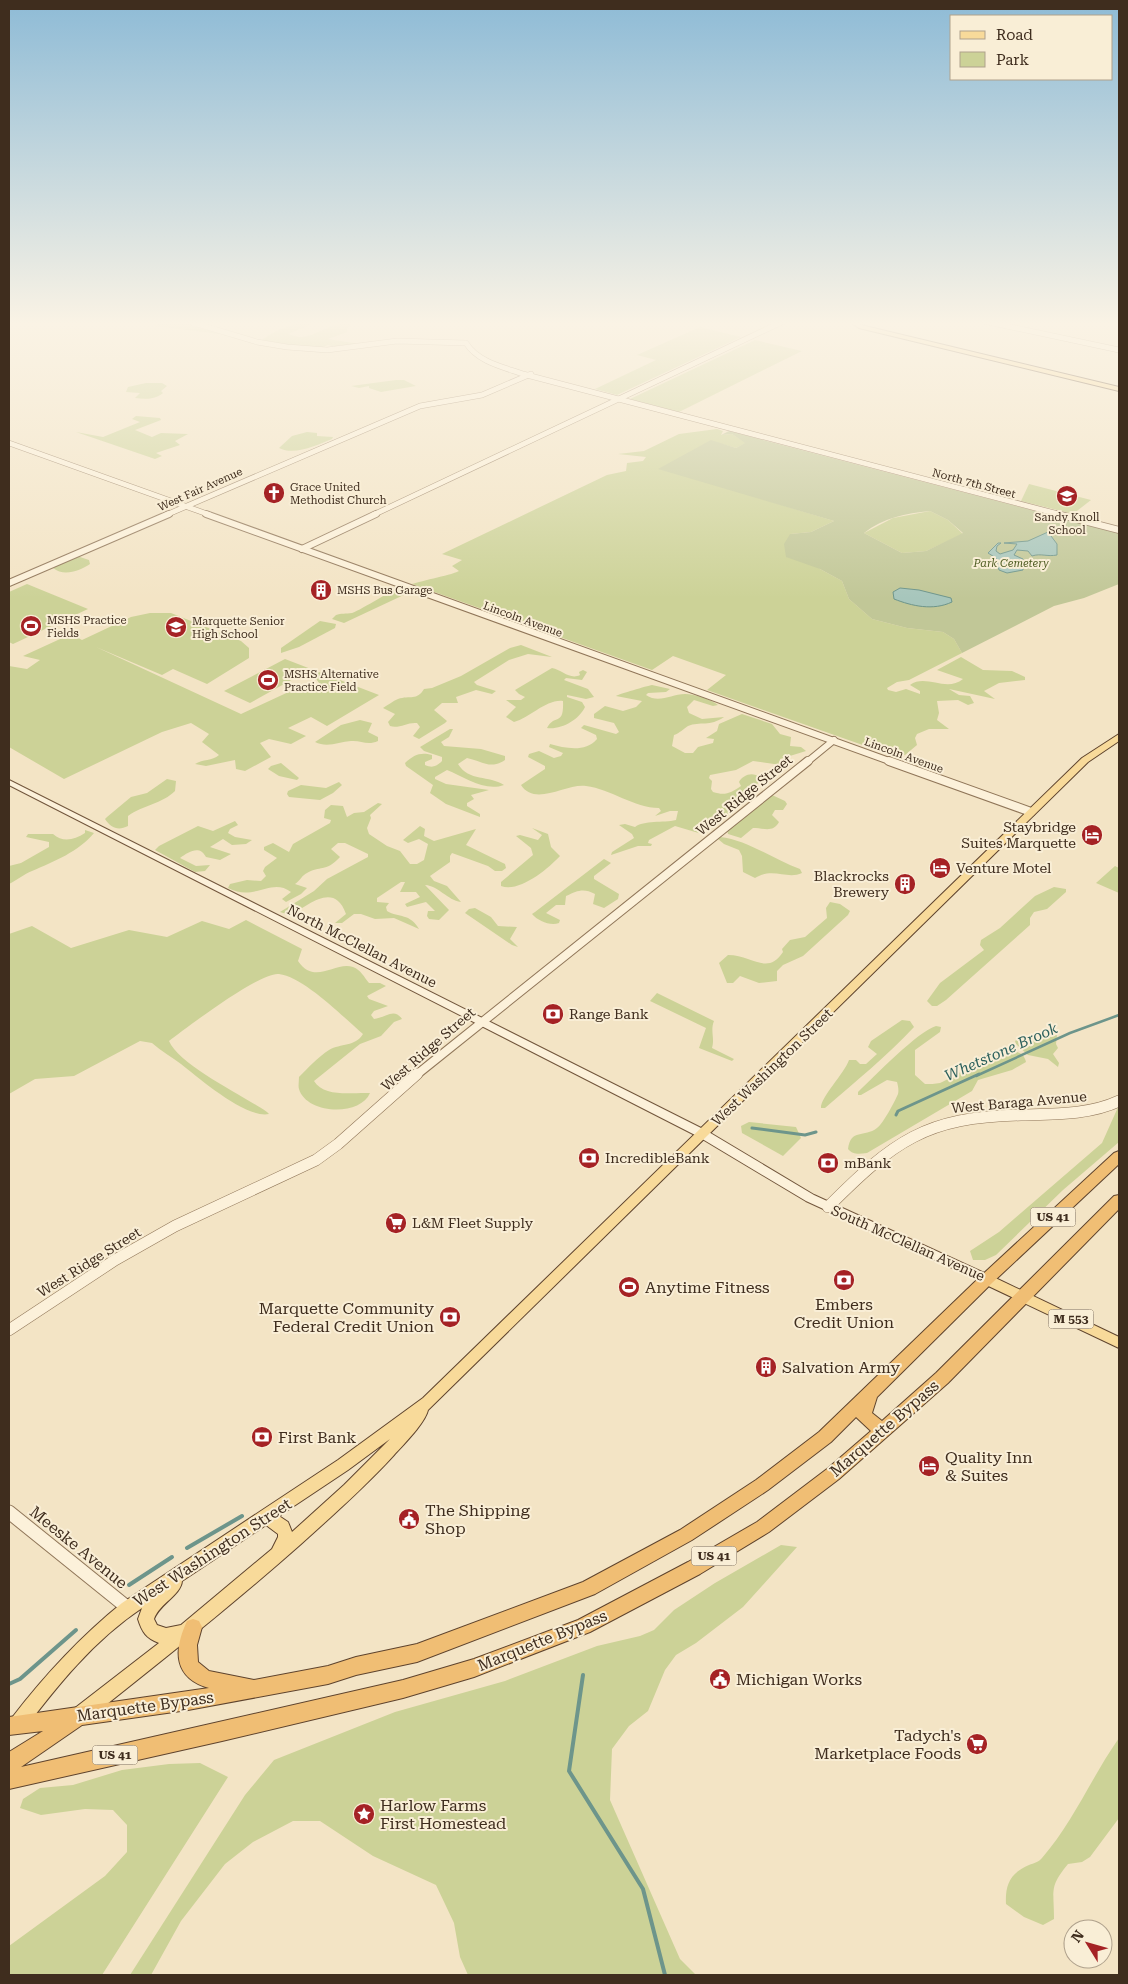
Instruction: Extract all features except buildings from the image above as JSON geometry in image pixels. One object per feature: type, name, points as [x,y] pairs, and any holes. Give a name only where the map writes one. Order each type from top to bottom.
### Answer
[{"type":"highway","name":"Marquette Bypass","points":[[13,1726],[79,1715],[188,1701],[328,1675],[417,1653],[589,1588],[686,1535],[762,1485],[825,1436],[988,1279],[1117,1160]]},
{"type":"highway","name":"Marquette Bypass","points":[[9,1779],[222,1732],[403,1689],[474,1668],[584,1626],[694,1568],[763,1527],[833,1474],[942,1378],[1119,1200]]},
{"type":"highway","points":[[871,1392],[864,1409],[864,1416],[874,1425],[884,1429]]},
{"type":"highway","points":[[193,1627],[185,1656],[195,1672],[218,1682],[257,1687]]},
{"type":"highway","points":[[9,1763],[44,1741],[79,1715]]},
{"type":"main road","name":"West Washington Street","points":[[79,1715],[193,1627],[271,1560],[384,1456],[428,1402],[1031,812],[1085,760],[1119,737]]},
{"type":"main road","name":"North McClellan Avenue","points":[[9,782],[703,1134]]},
{"type":"main road","name":"South McClellan Avenue","points":[[703,1134],[828,1207],[988,1279],[1119,1343]]},
{"type":"main road","name":"West Washington Street","points":[[13,1726],[69,1659],[97,1632],[128,1608],[190,1566],[343,1466],[428,1402]]},
{"type":"main road","points":[[265,1517],[278,1524],[286,1534],[284,1543],[271,1560]]},
{"type":"main road","points":[[190,1566],[150,1608],[146,1620],[153,1633],[165,1637],[193,1627]]},
{"type":"street","name":"West Fair Avenue","points":[[9,583],[402,414]]},
{"type":"street","points":[[302,549],[589,414]]},
{"type":"street","name":"North 7th Street","points":[[676,414],[1119,530]]},
{"type":"street","name":"Lincoln Avenue","points":[[9,443],[1031,812]]},
{"type":"street","name":"West Ridge Street","points":[[9,1330],[115,1260],[175,1226],[316,1160],[348,1136],[480,1021],[834,740]]},
{"type":"street","name":"West Baraga Avenue","points":[[828,1207],[891,1150],[908,1138],[938,1124],[970,1118],[1081,1111],[1106,1107],[1119,1101]]},
{"type":"street","name":"Meeske Avenue","points":[[9,1512],[128,1608]]},
{"type":"green space","points":[[136,416],[160,418],[161,420],[135,430],[152,437],[161,433],[188,434],[175,441],[180,445],[156,453],[162,456],[155,459],[76,432],[103,437],[140,422],[132,419]]},
{"type":"green space","points":[[717,429],[723,431],[721,435],[732,434],[746,443],[736,448],[711,441],[749,495],[834,521],[811,532],[790,534],[820,569],[842,581],[849,599],[872,619],[907,628],[943,632],[954,639],[962,653],[909,680],[897,682],[887,688],[888,690],[896,692],[906,689],[920,694],[920,691],[910,685],[923,681],[943,684],[956,683],[963,679],[937,670],[961,657],[983,670],[1012,671],[1025,677],[1025,680],[999,683],[984,691],[995,699],[949,689],[959,695],[970,696],[974,703],[968,705],[958,700],[937,701],[939,713],[937,720],[949,729],[929,729],[917,734],[915,738],[917,745],[905,755],[891,755],[707,690],[726,675],[673,656],[652,670],[412,584],[459,571],[452,566],[462,560],[442,554],[607,475],[626,471],[627,463],[643,461],[646,457],[618,454],[644,451],[679,434]]},
{"type":"green space","name":"Park Cemetery","points":[[729,431],[1119,533],[1119,584],[1084,598],[1054,606],[962,653],[954,639],[943,632],[907,628],[872,619],[849,599],[842,581],[820,569],[786,557],[784,544],[790,534],[811,532],[834,521],[658,469],[711,440],[736,448],[745,443],[732,434],[721,435]],"holes":[[[930,511],[948,520],[963,533],[926,551],[902,553],[864,533],[887,520],[912,513]]]},
{"type":"green space","points":[[307,432],[317,433],[317,436],[333,437],[306,449],[292,451],[279,448],[292,436]]},
{"type":"green space","points":[[1029,484],[1091,500],[1073,514],[1021,501]]},
{"type":"green space","points":[[930,511],[948,520],[963,534],[926,551],[902,553],[864,533],[893,518]]},
{"type":"green space","points":[[77,556],[89,560],[90,564],[67,573],[53,568]]},
{"type":"green space","name":"MSHS Practice Fields","points":[[27,584],[88,609],[13,644],[9,642],[9,592]]},
{"type":"green space","points":[[396,588],[408,593],[344,623],[332,619],[338,614],[355,612]]},
{"type":"green space","points":[[150,613],[171,613],[241,641],[249,648],[249,658],[207,684],[173,669],[162,675],[96,647],[241,714],[295,689],[315,692],[322,687],[314,676],[319,672],[379,695],[327,726],[311,717],[288,728],[306,736],[291,744],[269,739],[260,743],[271,757],[245,771],[236,769],[235,760],[206,766],[195,764],[219,755],[202,742],[209,734],[191,723],[162,732],[64,779],[9,747],[9,666],[27,669],[40,660],[23,656],[71,634],[82,640],[131,617]]},
{"type":"green space","points":[[320,621],[336,624],[335,628],[299,647],[281,653],[281,648]]},
{"type":"green space","points":[[521,645],[552,657],[528,654],[509,660],[474,682],[477,685],[496,691],[492,694],[476,690],[456,697],[458,703],[442,703],[434,710],[447,721],[419,739],[413,736],[420,727],[417,723],[397,727],[390,726],[388,722],[395,714],[383,708],[392,702],[419,695],[424,689],[432,688],[461,676],[510,648]]},
{"type":"green space","name":"MSHS Alternative Practice Field","points":[[285,659],[311,669],[250,703],[224,691]]},
{"type":"green space","points":[[552,668],[569,676],[580,675],[579,672],[583,670],[587,672],[582,680],[566,678],[564,680],[588,689],[594,697],[586,699],[567,695],[567,697],[582,702],[585,707],[582,712],[564,726],[552,728],[547,728],[562,714],[563,701],[550,703],[514,722],[506,717],[516,707],[506,700],[521,700],[525,697],[515,690]]},
{"type":"green space","points":[[652,685],[670,689],[666,692],[648,693],[646,695],[651,698],[660,699],[680,694],[698,696],[718,705],[713,706],[694,700],[687,707],[689,713],[702,719],[724,717],[710,723],[688,726],[674,735],[672,746],[685,753],[693,753],[698,747],[713,743],[714,739],[706,738],[717,731],[719,724],[742,714],[772,724],[780,734],[791,737],[790,746],[801,747],[806,751],[780,759],[781,765],[753,761],[736,770],[710,775],[709,778],[712,781],[711,789],[713,792],[721,794],[731,792],[741,786],[739,782],[746,776],[751,774],[760,778],[752,796],[702,834],[675,826],[649,840],[648,843],[652,844],[651,846],[638,846],[611,855],[612,852],[634,838],[632,834],[619,825],[625,824],[635,827],[643,823],[676,820],[678,811],[670,811],[655,816],[661,811],[659,808],[641,805],[586,786],[578,786],[552,793],[534,794],[527,791],[521,785],[545,769],[545,766],[528,757],[529,754],[539,751],[554,758],[561,756],[563,753],[549,747],[550,744],[575,748],[587,746],[597,739],[596,735],[581,728],[584,725],[616,734],[619,732],[614,723],[594,718],[594,714],[605,706],[623,711],[636,707],[642,701],[616,696]]},
{"type":"green space","points":[[360,720],[372,723],[368,732],[378,737],[378,741],[367,743],[351,741],[328,745],[315,742],[341,725]]},
{"type":"green space","points":[[453,729],[449,737],[441,742],[444,746],[481,749],[505,756],[505,760],[500,763],[490,765],[467,758],[458,764],[463,770],[473,776],[504,785],[489,787],[467,780],[447,770],[435,777],[435,779],[446,784],[489,790],[471,795],[474,799],[467,803],[467,806],[480,814],[480,817],[446,804],[430,793],[433,785],[406,766],[405,763],[408,760],[421,754],[432,755],[432,759],[425,762],[425,765],[434,766],[440,763],[442,757],[424,751],[420,747]]},
{"type":"green space","points":[[281,763],[299,778],[297,780],[279,776],[268,769]]},
{"type":"green space","points":[[167,779],[176,781],[175,791],[164,799],[128,816],[128,826],[115,828],[105,819],[131,797],[147,793]]},
{"type":"green space","points":[[339,782],[342,785],[333,793],[320,800],[289,797],[287,794],[288,791],[301,785],[326,788]]},
{"type":"green space","points":[[772,795],[785,801],[787,804],[783,810],[775,810],[772,815],[779,822],[774,828],[753,828],[741,838],[728,834],[727,830]]},
{"type":"green space","points":[[378,803],[382,804],[370,815],[371,818],[367,828],[369,834],[387,846],[400,851],[410,864],[417,864],[424,860],[428,844],[419,839],[408,843],[403,840],[420,826],[425,829],[424,836],[434,841],[476,829],[466,845],[505,864],[506,868],[502,871],[495,871],[488,866],[452,853],[450,862],[430,876],[434,881],[447,886],[461,902],[451,899],[435,888],[425,885],[449,910],[439,920],[429,919],[427,916],[428,911],[435,911],[426,902],[407,907],[405,904],[420,897],[416,892],[400,892],[405,882],[401,882],[377,898],[377,902],[389,903],[386,907],[387,911],[412,920],[419,929],[394,918],[375,919],[361,914],[354,914],[342,923],[335,923],[346,914],[341,904],[335,899],[327,897],[312,902],[290,915],[280,912],[314,891],[327,879],[368,857],[368,854],[345,843],[338,843],[331,849],[340,857],[335,862],[304,875],[295,884],[307,888],[301,894],[286,902],[282,899],[291,892],[284,888],[277,887],[238,892],[228,888],[230,884],[247,880],[261,881],[266,876],[263,871],[265,867],[277,858],[264,850],[264,847],[273,843],[289,852],[293,844],[330,823],[331,820],[324,818],[325,810],[331,805],[343,806],[347,817],[354,813],[364,812]]},
{"type":"green space","points":[[235,821],[238,825],[230,829],[228,833],[235,837],[252,840],[246,844],[232,845],[223,839],[210,847],[231,854],[220,860],[206,857],[204,853],[198,850],[191,851],[180,858],[196,866],[210,865],[205,871],[195,872],[155,850],[159,846],[198,826],[213,831]]},
{"type":"green space","points":[[532,828],[548,834],[551,847],[560,856],[533,879],[516,886],[501,886],[501,882],[533,855],[531,848],[516,836],[520,835],[538,840],[542,835]]},
{"type":"green space","points":[[85,830],[94,833],[81,846],[9,884],[9,866],[21,863],[49,847],[49,842],[26,837],[28,834],[53,834],[61,839],[73,839],[85,833]]},
{"type":"green space","points":[[720,837],[751,846],[800,869],[802,873],[791,875],[774,873],[755,878],[743,872],[742,856],[739,850],[724,844],[718,839]]},
{"type":"green space","points":[[604,859],[611,863],[594,876],[594,879],[619,894],[618,899],[604,908],[593,904],[595,894],[581,890],[566,896],[565,905],[556,905],[546,913],[560,920],[559,923],[544,922],[532,914],[535,912]]},
{"type":"green space","points":[[1115,866],[1119,868],[1119,893],[1096,883]]},
{"type":"green space","points":[[1054,887],[1066,889],[1066,892],[1047,909],[1034,912],[1030,918],[1030,925],[946,1000],[937,1006],[932,1006],[927,1001],[940,983],[984,950],[980,945],[981,940],[1000,928],[1035,896]]},
{"type":"green space","points":[[830,902],[840,904],[850,911],[848,915],[803,956],[783,965],[777,971],[777,981],[759,983],[740,976],[733,983],[727,983],[719,963],[728,955],[771,963],[783,952],[782,949],[790,940],[805,937],[827,918],[826,908]]},
{"type":"green space","points":[[475,908],[491,917],[498,926],[517,927],[510,939],[518,947],[512,945],[465,913],[469,909]]},
{"type":"green space","points":[[246,920],[302,949],[298,961],[311,972],[346,966],[353,967],[369,983],[380,983],[386,986],[367,996],[369,999],[388,1006],[374,1011],[371,1015],[374,1019],[393,1013],[402,1019],[394,1022],[381,1036],[360,1044],[314,1081],[325,1090],[332,1092],[370,1093],[364,1101],[356,1106],[345,1109],[333,1109],[322,1108],[312,1104],[304,1097],[299,1088],[299,1077],[329,1050],[352,1043],[363,1034],[334,1008],[300,982],[279,974],[270,975],[241,990],[169,1041],[185,1060],[198,1070],[269,1114],[259,1114],[236,1104],[152,1043],[140,1041],[74,1076],[35,1079],[9,1094],[9,934],[32,926],[71,948],[129,930],[167,937],[202,921],[229,929]]},
{"type":"green space","points":[[657,993],[714,1021],[712,1048],[734,1059],[732,1061],[699,1048],[706,1028],[650,1001]]},
{"type":"green space","points":[[902,1020],[910,1021],[914,1027],[859,1079],[825,1108],[821,1108],[824,1098],[849,1060],[856,1060],[860,1064],[866,1064],[877,1054],[868,1047],[871,1041]]},
{"type":"green space","points":[[936,1026],[941,1027],[940,1032],[915,1050],[915,1075],[925,1084],[940,1083],[999,1054],[1012,1052],[1021,1054],[1026,1062],[1012,1070],[978,1080],[972,1091],[867,1153],[856,1154],[850,1151],[848,1149],[852,1138],[880,1126],[898,1094],[897,1082],[887,1080],[861,1095],[858,1095],[858,1092],[918,1036]]},
{"type":"green space","points":[[1057,1035],[1056,1044],[1058,1048],[1053,1054],[1059,1063],[1058,1067],[1048,1059],[1028,1055],[1015,1041],[1019,1038],[1037,1040]]},
{"type":"green space","points":[[1119,1105],[1119,1142],[1063,1190],[996,1255],[985,1260],[973,1260],[970,1251],[999,1232],[1102,1143]]},
{"type":"green space","points":[[749,1122],[796,1127],[801,1138],[783,1156],[742,1133],[741,1126]]},
{"type":"green space","points":[[781,1545],[797,1547],[743,1607],[696,1643],[676,1655],[665,1670],[648,1711],[629,1726],[612,1749],[610,1800],[680,1959],[696,1975],[468,1975],[460,1957],[454,1923],[436,1885],[373,1856],[320,1821],[293,1821],[253,1842],[225,1864],[181,1921],[151,1975],[130,1975],[245,1795],[274,1760],[395,1712],[505,1681],[597,1646],[640,1636],[654,1630],[674,1610],[715,1583]]},
{"type":"green space","points":[[1119,1738],[1119,1818],[1090,1857],[1082,1862],[1068,1864],[1058,1878],[1053,1895],[1054,1919],[1043,1925],[1024,1917],[1006,1904],[1006,1891],[1010,1880],[1017,1872],[1041,1859],[1053,1844]]},
{"type":"green space","points":[[200,1763],[228,1777],[102,1975],[9,1975],[9,1946],[105,1876],[127,1852],[127,1825],[113,1810],[85,1809],[41,1815],[20,1808],[23,1799],[40,1788],[73,1785],[122,1770],[169,1764]]},
{"type":"water","points":[[1048,532],[1057,544],[1057,555],[1032,556],[1028,551],[1017,550],[1014,555],[1023,559],[1023,570],[1007,573],[999,570],[996,558],[988,553],[998,543],[1001,543],[997,546],[996,551],[1000,554],[1013,550],[1017,544],[1004,543],[1028,541]]},
{"type":"water","points":[[900,588],[919,590],[951,598],[952,602],[930,607],[908,604],[894,599],[893,592]]},
{"type":"waterway","name":"Whetstone Brook","points":[[976,1076],[1070,1033],[1119,1015]]},
{"type":"waterway","name":"Whetstone Brook","points":[[896,1115],[898,1111],[979,1074]]},
{"type":"waterway","name":"Whetstone Brook","points":[[752,1128],[805,1135],[816,1132]]},
{"type":"waterway","points":[[187,1548],[242,1516]]},
{"type":"waterway","points":[[129,1585],[172,1557]]},
{"type":"waterway","points":[[9,1684],[20,1679],[76,1630]]},
{"type":"waterway","name":"Whetstone Brook","points":[[583,1675],[569,1771],[643,1889],[665,1975]]},
{"type":"place","name":"Grace United Methodist Church","points":[[274,493]]},
{"type":"place","name":"Sandy Knoll School","points":[[1067,496]]},
{"type":"place","name":"MSHS Bus Garage","points":[[321,590]]},
{"type":"place","name":"MSHS Practice Fields","points":[[31,626]]},
{"type":"place","name":"Marquette Senior High School","points":[[176,627]]},
{"type":"place","name":"MSHS Alternative Practice Field","points":[[268,680]]},
{"type":"place","name":"Staybridge Suites Marquette","points":[[1092,835]]},
{"type":"place","name":"Venture Motel","points":[[940,868]]},
{"type":"place","name":"Blackrocks Brewery","points":[[905,884]]},
{"type":"place","name":"Range Bank","points":[[553,1014]]},
{"type":"place","name":"IncredibleBank","points":[[589,1158]]},
{"type":"place","name":"mBank","points":[[828,1163]]},
{"type":"place","name":"L&M Fleet Supply","points":[[396,1223]]},
{"type":"place","name":"Embers Credit Union","points":[[844,1280]]},
{"type":"place","name":"Anytime Fitness","points":[[629,1287]]},
{"type":"place","name":"Marquette Community Federal Credit Union","points":[[450,1317]]},
{"type":"place","name":"Salvation Army","points":[[766,1367]]},
{"type":"place","name":"First Bank","points":[[262,1437]]},
{"type":"place","name":"Quality Inn & Suites","points":[[929,1466]]},
{"type":"place","name":"The Shipping Shop","points":[[409,1519]]},
{"type":"place","name":"Michigan Works","points":[[720,1679]]},
{"type":"place","name":"Tadych's Marketplace Foods","points":[[977,1744]]},
{"type":"place","name":"Harlow Farms First Homestead","points":[[364,1814]]}]
